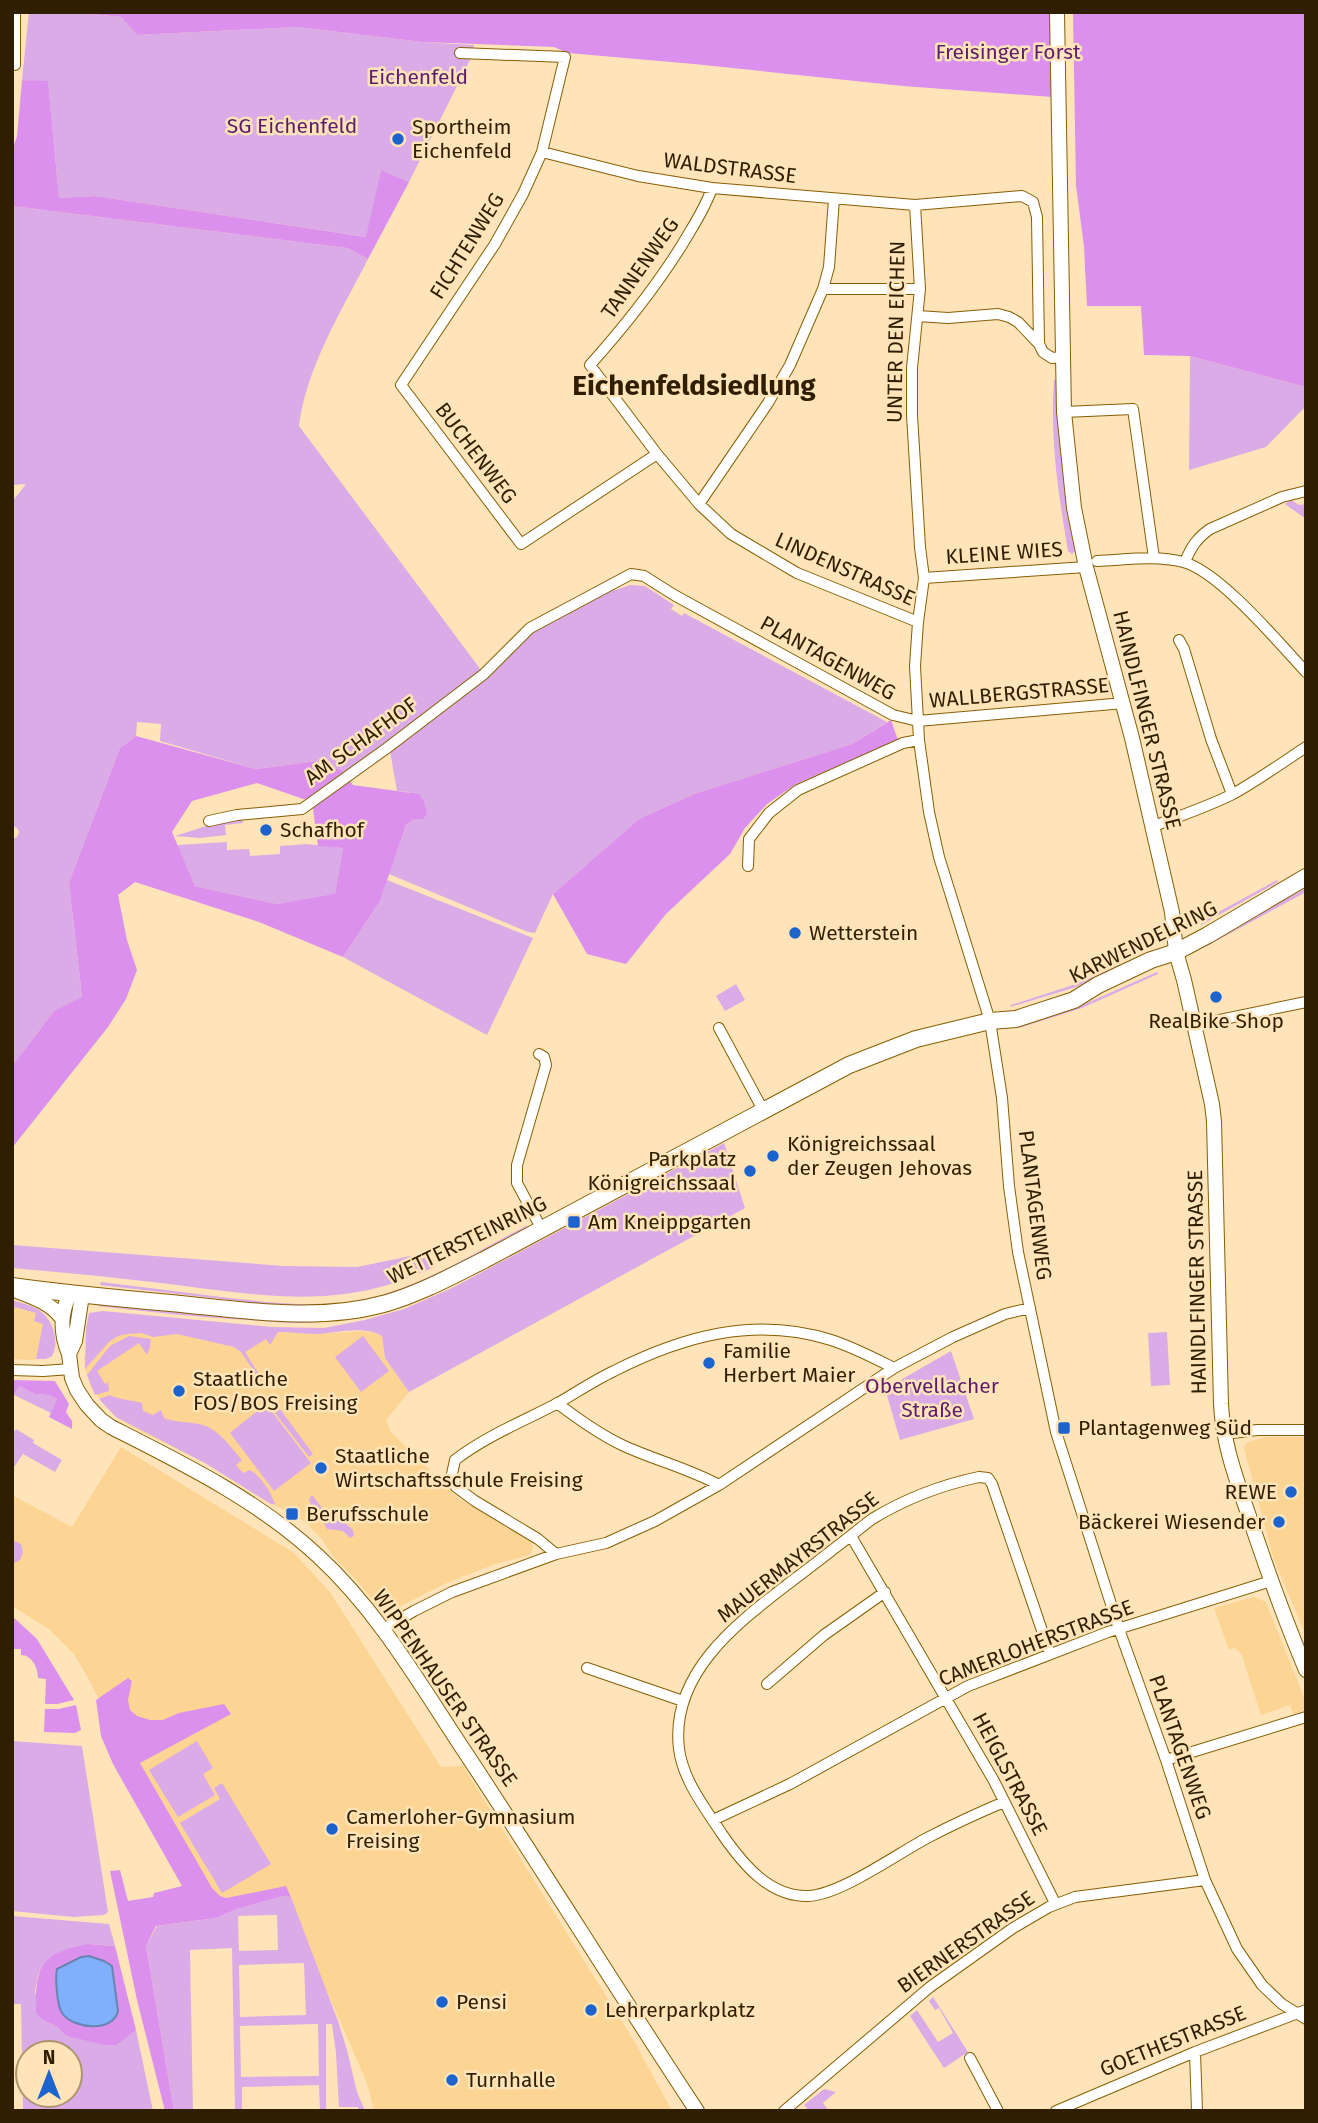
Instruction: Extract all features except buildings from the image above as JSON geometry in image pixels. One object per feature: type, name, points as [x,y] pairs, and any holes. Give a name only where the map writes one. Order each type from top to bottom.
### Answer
[{"type":"main road","name":"KARWENDELRING","points":[[990,1021],[1011,1020],[1074,1000],[1098,985],[1151,960],[1176,952],[1306,877]]},
{"type":"main road","name":"WETTERSTEINRING","points":[[12,1288],[281,1313],[327,1313],[387,1303],[429,1288],[849,1065],[916,1039],[990,1021]]},
{"type":"street","points":[[15,12],[15,65]]},
{"type":"street","name":"HAINDLFINGER STRASSE","points":[[1058,12],[1064,412],[1074,508],[1092,564],[1172,912],[1176,952],[1195,1025],[1214,1121],[1224,1434],[1230,1460],[1271,1581],[1306,1670]]},
{"type":"street","name":"FICHTENWEG","points":[[401,385],[495,244],[523,194],[542,152],[565,57],[460,53]]},
{"type":"street","name":"WALDSTRASSE","points":[[542,152],[638,176],[712,188],[915,205]]},
{"type":"street","name":"TANNENWEG","points":[[590,365],[628,323],[670,264],[705,207],[712,188]]},
{"type":"street","points":[[915,205],[1022,196],[1033,202],[1037,217],[1039,344]]},
{"type":"street","points":[[699,504],[768,403],[790,365],[823,289],[829,267],[834,199]]},
{"type":"street","name":"UNTER DEN EICHEN","points":[[915,205],[920,289],[912,368],[912,415],[920,555],[924,579],[915,666],[918,721]]},
{"type":"street","points":[[823,289],[920,289]]},
{"type":"street","points":[[918,316],[948,318],[998,314],[1009,317],[1018,322],[1043,352],[1052,358],[1063,357]]},
{"type":"street","name":"LINDENSTRASSE","points":[[590,365],[657,454],[699,504],[731,534],[780,564],[918,622]]},
{"type":"street","name":"BUCHENWEG","points":[[401,385],[521,544],[657,454]]},
{"type":"street","points":[[1064,412],[1133,409],[1154,558]]},
{"type":"street","points":[[1306,491],[1282,497],[1210,529],[1191,546],[1185,562],[1201,569],[1225,587],[1306,672]]},
{"type":"street","name":"KLEINE WIES","points":[[924,579],[1154,558],[1185,562]]},
{"type":"street","name":"PLANTAGENWEG","points":[[484,674],[530,628],[619,579],[637,573],[893,715],[918,721],[929,813],[939,856],[990,1021],[1002,1098],[1018,1252],[1056,1432],[1119,1629],[1205,1880],[1237,1949],[1251,1970],[1269,1993],[1302,2014]]},
{"type":"street","points":[[1179,640],[1232,794]]},
{"type":"street","name":"AM SCHAFHOF","points":[[209,821],[237,815],[302,809],[484,674]]},
{"type":"street","name":"WALLBERGSTRASSE","points":[[918,721],[1124,703]]},
{"type":"street","points":[[748,866],[749,839],[769,813],[798,790],[903,743],[919,740]]},
{"type":"street","points":[[1152,827],[1232,794],[1265,776],[1306,747]]},
{"type":"street","points":[[1195,1025],[1306,1002]]},
{"type":"street","points":[[719,1028],[762,1110]]},
{"type":"street","points":[[538,1054],[544,1057],[547,1065],[517,1165],[517,1183],[541,1228]]},
{"type":"street","points":[[12,1288],[37,1298],[61,1317],[76,1294]]},
{"type":"street","points":[[12,1370],[43,1371],[70,1361],[75,1341],[76,1294]]},
{"type":"street","points":[[383,1629],[452,1592],[556,1554],[606,1542],[655,1521],[719,1485],[894,1368],[1005,1314],[1030,1308]]},
{"type":"street","name":"WIPPENHAUSER STRASSE","points":[[61,1317],[63,1341],[77,1390],[101,1420],[209,1479],[271,1518],[331,1569],[383,1629],[697,2111]]},
{"type":"street","points":[[556,1554],[538,1539],[456,1487],[452,1474],[455,1460],[468,1450],[614,1371],[660,1350],[727,1332],[753,1328],[786,1330],[833,1340],[894,1368]]},
{"type":"street","points":[[557,1403],[579,1420],[624,1446],[699,1474],[719,1485]]},
{"type":"street","points":[[1224,1434],[1257,1430],[1306,1430]]},
{"type":"street","name":"MAUERMAYRSTRASSE","points":[[1004,1802],[931,1836],[832,1891],[810,1896],[784,1893],[757,1877],[736,1853],[696,1793],[681,1759],[678,1736],[684,1701],[703,1663],[752,1611],[872,1519],[910,1499],[979,1477],[988,1478],[992,1484],[1051,1654]]},
{"type":"street","name":"HEIGLSTRASSE","points":[[851,1536],[994,1781],[1055,1903]]},
{"type":"street","name":"CAMERLOHERSTRASSE","points":[[713,1820],[799,1779],[968,1686],[1119,1629],[1271,1581]]},
{"type":"street","points":[[767,1684],[824,1635],[885,1592]]},
{"type":"street","points":[[587,1668],[684,1701]]},
{"type":"street","points":[[1166,1760],[1306,1717]]},
{"type":"street","name":"BIERNERSTRASSE","points":[[784,2111],[930,1987],[1013,1928],[1055,1903],[1092,1894],[1205,1880]]},
{"type":"street","name":"GOETHESTRASSE","points":[[1056,2111],[1195,2052],[1302,2014]]},
{"type":"street","points":[[1195,2052],[1198,2111]]},
{"type":"street","points":[[970,2058],[998,2111]]},
{"type":"shaded area","points":[[12,1300],[37,1309],[51,1323],[56,1346],[52,1356],[32,1360],[12,1359]]},
{"type":"shaded area","name":"Staatliche Wirtschaftsschule Freising","points":[[113,1317],[314,1334],[362,1331],[377,1333],[382,1336],[385,1358],[409,1392],[386,1420],[391,1432],[458,1498],[530,1541],[532,1552],[447,1583],[387,1613],[381,1611],[305,1522],[205,1463],[132,1427],[107,1408],[91,1387],[84,1358]]},
{"type":"shaded area","points":[[1265,1437],[1306,1437],[1306,1636],[1273,1557],[1244,1448],[1246,1443]]},
{"type":"shaded area","name":"Camerloher-Gymnasium Freising","points":[[121,1447],[293,1552],[330,1592],[441,1767],[463,1766],[634,2041],[672,2111],[374,2111],[367,2083],[283,1891],[209,1913],[73,1653],[50,1630],[12,1606],[12,1495],[72,1527]]},
{"type":"shaded area","points":[[1254,1597],[1266,1602],[1306,1702],[1306,1710],[1293,1714],[1290,1705],[1261,1715],[1241,1653],[1234,1648],[1229,1650],[1214,1608]]},
{"type":"green space","name":"SG Eichenfeld","points":[[29,12],[71,12],[121,17],[137,35],[298,27],[422,42],[474,45],[471,58],[409,182],[381,170],[367,237],[95,196],[59,198],[48,82],[22,80]]},
{"type":"green space","name":"Freisinger Forst","points":[[71,12],[1052,12],[1052,97],[903,86],[568,53],[554,47],[422,42],[298,27],[137,35],[121,17]]},
{"type":"green space","points":[[1073,12],[1306,12],[1306,387],[1190,356],[1144,355],[1141,306],[1087,306],[1084,247],[1076,185]]},
{"type":"green space","points":[[22,80],[48,81],[59,198],[95,196],[366,237],[381,170],[409,182],[368,259],[347,248],[12,206],[12,151],[17,136]]},
{"type":"green space","points":[[12,206],[347,248],[368,259],[317,361],[299,426],[481,670],[480,675],[345,773],[317,761],[256,769],[160,741],[161,724],[137,722],[136,736],[120,748],[69,883],[82,998],[54,1011],[12,1066],[12,839],[17,837],[19,832],[12,825],[12,502],[26,484],[12,485]]},
{"type":"green space","points":[[1190,356],[1306,387],[1306,406],[1266,447],[1189,470]]},
{"type":"green space","points":[[1054,379],[1057,381],[1075,546],[1072,554],[1068,551],[1056,466]]},
{"type":"green space","points":[[1291,500],[1299,505],[1306,504],[1306,519],[1285,504]]},
{"type":"green space","points":[[630,585],[645,586],[674,605],[671,609],[682,616],[684,613],[887,722],[852,744],[694,794],[639,819],[553,894],[535,933],[389,874],[406,825],[414,819],[423,819],[409,792],[397,791],[390,751],[485,680],[497,665],[531,634],[611,588],[616,590]]},
{"type":"green space","points":[[891,720],[898,740],[796,784],[767,804],[745,828],[730,854],[666,914],[626,964],[587,954],[553,894],[639,819],[694,794],[852,744]]},
{"type":"green space","points":[[136,736],[256,769],[317,761],[343,771],[353,785],[419,794],[427,814],[423,819],[414,819],[406,825],[380,901],[343,957],[259,922],[135,882],[118,895],[127,940],[137,970],[126,999],[108,1027],[12,1148],[12,1066],[54,1011],[82,997],[69,883],[120,748]],"holes":[[[257,783],[312,802],[318,846],[343,848],[335,894],[277,904],[195,886],[172,832],[192,801]]]},
{"type":"green space","points":[[242,818],[243,823],[225,825],[226,835],[200,838],[175,836],[228,819]]},
{"type":"green space","points":[[227,842],[227,850],[249,849],[250,856],[280,854],[280,846],[307,844],[343,848],[335,895],[277,904],[195,886],[177,845]]},
{"type":"green space","points":[[387,880],[533,938],[487,1035],[343,957],[380,901]]},
{"type":"green space","points":[[1277,880],[1278,882],[1201,925],[1202,921]]},
{"type":"green space","points":[[1306,888],[1306,892],[1205,947],[1204,945]]},
{"type":"green space","points":[[1152,950],[1153,952],[1076,987],[1010,1007],[1079,983]]},
{"type":"green space","points":[[1157,972],[1158,974],[1082,1008],[1019,1028],[1018,1026],[1087,1003]]},
{"type":"green space","points":[[736,984],[745,1000],[725,1011],[716,996]]},
{"type":"green space","points":[[724,1143],[745,1208],[409,1392],[385,1358],[382,1336],[359,1330],[317,1334],[278,1332],[270,1345],[266,1339],[245,1352],[262,1379],[260,1380],[241,1352],[234,1347],[177,1334],[153,1337],[141,1333],[118,1336],[109,1342],[85,1369],[89,1313],[103,1311],[272,1327],[324,1328],[365,1320],[404,1309],[452,1288]]},
{"type":"green space","points":[[528,1225],[526,1229],[454,1269],[387,1296],[349,1304],[292,1307],[100,1285],[101,1282],[275,1303],[358,1301],[417,1282]]},
{"type":"green space","points":[[12,1245],[284,1266],[357,1267],[430,1252],[428,1261],[434,1267],[370,1290],[308,1297],[277,1296],[12,1268]]},
{"type":"green space","points":[[12,1300],[36,1308],[48,1319],[55,1337],[52,1356],[36,1359],[43,1324],[34,1321],[36,1313],[15,1307],[12,1314]]},
{"type":"green space","points":[[98,1304],[339,1319],[282,1322],[154,1312]]},
{"type":"green space","points":[[1167,1332],[1170,1385],[1151,1386],[1148,1333]]},
{"type":"green space","points":[[129,1336],[151,1339],[147,1355],[139,1343],[97,1371],[105,1384],[108,1382],[109,1391],[95,1395],[87,1375],[110,1346]]},
{"type":"green space","points":[[363,1336],[389,1371],[361,1392],[335,1357]]},
{"type":"green space","name":"Obervellacher Straße","points":[[951,1351],[974,1419],[900,1440],[885,1389]]},
{"type":"green space","points":[[12,1380],[55,1381],[69,1404],[66,1412],[72,1421],[72,1429],[49,1417],[57,1399],[35,1394],[19,1386],[14,1395]]},
{"type":"green space","points":[[19,1386],[35,1394],[57,1399],[51,1413],[14,1395]]},
{"type":"green space","points":[[110,1395],[142,1403],[143,1411],[153,1415],[161,1410],[166,1419],[199,1424],[212,1429],[242,1460],[236,1465],[243,1473],[250,1470],[262,1480],[275,1504],[205,1463],[116,1417],[99,1399]]},
{"type":"green space","points":[[266,1404],[311,1463],[274,1491],[230,1433]]},
{"type":"green space","points":[[280,1409],[313,1454],[309,1457],[275,1413]]},
{"type":"green space","points":[[16,1429],[34,1440],[33,1443],[62,1460],[55,1472],[23,1454],[12,1470],[12,1435]]},
{"type":"green space","points":[[312,1495],[322,1508],[318,1515],[327,1513],[334,1521],[342,1520],[353,1530],[354,1536],[350,1538],[343,1531],[327,1529],[322,1520],[314,1518],[309,1499]]},
{"type":"green space","points":[[12,1540],[21,1544],[23,1552],[20,1560],[12,1564]]},
{"type":"green space","points":[[12,1616],[37,1639],[74,1700],[45,1704],[46,1679],[38,1678],[34,1663],[21,1655],[21,1649],[12,1649]]},
{"type":"green space","points":[[128,1678],[132,1681],[128,1700],[130,1710],[137,1716],[150,1720],[163,1720],[179,1713],[224,1704],[231,1714],[140,1763],[212,1888],[220,1896],[226,1898],[286,1886],[291,1897],[283,1896],[216,1918],[156,1926],[146,1946],[174,2111],[165,2111],[137,2000],[110,1871],[120,1870],[128,1901],[153,1897],[154,1893],[182,1886],[113,1764],[101,1736],[96,1700]]},
{"type":"green space","points":[[76,1705],[81,1730],[75,1733],[44,1732],[45,1709]]},
{"type":"green space","points":[[12,1741],[82,1746],[108,1912],[104,1915],[73,1917],[12,1911]]},
{"type":"green space","points":[[197,1741],[213,1768],[203,1774],[215,1795],[178,1817],[149,1770]]},
{"type":"green space","points":[[222,1783],[271,1864],[222,1893],[180,1823],[220,1799],[214,1788]]},
{"type":"green space","points":[[283,1896],[291,1897],[338,2021],[357,2092],[365,2111],[358,2111],[358,2107],[339,2107],[332,2024],[326,2024],[326,2111],[320,2111],[319,2085],[242,2087],[242,2111],[235,2111],[232,1948],[190,1950],[193,2111],[174,2111],[146,1946],[157,1926],[216,1918]],"holes":[[[277,1915],[278,1950],[239,1951],[238,1916]],[[304,1963],[306,2015],[240,2017],[239,1965]],[[318,2024],[319,2076],[241,2077],[240,2026]]]},
{"type":"green space","points":[[12,1916],[109,1924],[115,1946],[88,1944],[44,1964],[38,1975],[35,1992],[43,2020],[56,2026],[66,2036],[80,2039],[22,2039],[21,2004],[12,2004]]},
{"type":"green space","points":[[88,1944],[115,1946],[136,2030],[116,2045],[105,2045],[66,2036],[36,2013],[39,1973],[50,1958],[59,1952]],"holes":[[[89,1956],[100,2026],[76,2023],[60,2009],[57,1969],[80,1957]]]},
{"type":"green space","points":[[933,1997],[968,2052],[944,2068],[910,2016],[917,2010],[938,2042],[953,2033],[939,2008],[935,2010],[929,2001]]},
{"type":"green space","points":[[136,2030],[153,2111],[23,2111],[84,2109],[84,2040],[128,2035]]},
{"type":"green space","points":[[824,2089],[836,2092],[823,2103],[829,2111],[809,2111],[804,2105]]},
{"type":"water","points":[[89,1956],[112,1966],[118,2011],[115,2018],[101,2026],[83,2025],[67,2018],[60,2009],[58,1998],[57,1969]]},
{"type":"place","name":"Sportheim Eichenfeld","points":[[398,139]]},
{"type":"place","name":"Schafhof","points":[[266,830]]},
{"type":"place","name":"Wetterstein","points":[[795,933]]},
{"type":"place","name":"RealBike Shop","points":[[1216,997]]},
{"type":"place","name":"Königreichssaal der Zeugen Jehovas","points":[[773,1156]]},
{"type":"place","name":"Parkplatz Königreichssaal","points":[[750,1171]]},
{"type":"place","name":"Am Kneippgarten","points":[[574,1222]]},
{"type":"place","name":"Familie Herbert Maier","points":[[709,1363]]},
{"type":"place","name":"Staatliche FOS/BOS Freising","points":[[179,1391]]},
{"type":"place","name":"Plantagenweg Süd","points":[[1064,1428]]},
{"type":"place","name":"Staatliche Wirtschaftsschule Freising","points":[[321,1468]]},
{"type":"place","name":"REWE","points":[[1291,1492]]},
{"type":"place","name":"Berufsschule","points":[[292,1514]]},
{"type":"place","name":"Bäckerei Wiesender","points":[[1279,1522]]},
{"type":"place","name":"Camerloher-Gymnasium Freising","points":[[332,1829]]},
{"type":"place","name":"Pensi","points":[[442,2002]]},
{"type":"place","name":"Lehrerparkplatz","points":[[591,2010]]},
{"type":"place","name":"Turnhalle","points":[[452,2080]]},
{"type":"district","name":"Eichenfeldsiedlung","points":[[694,385]]},
{"type":"park label","name":"Eichenfeld","points":[[418,77]]}]
